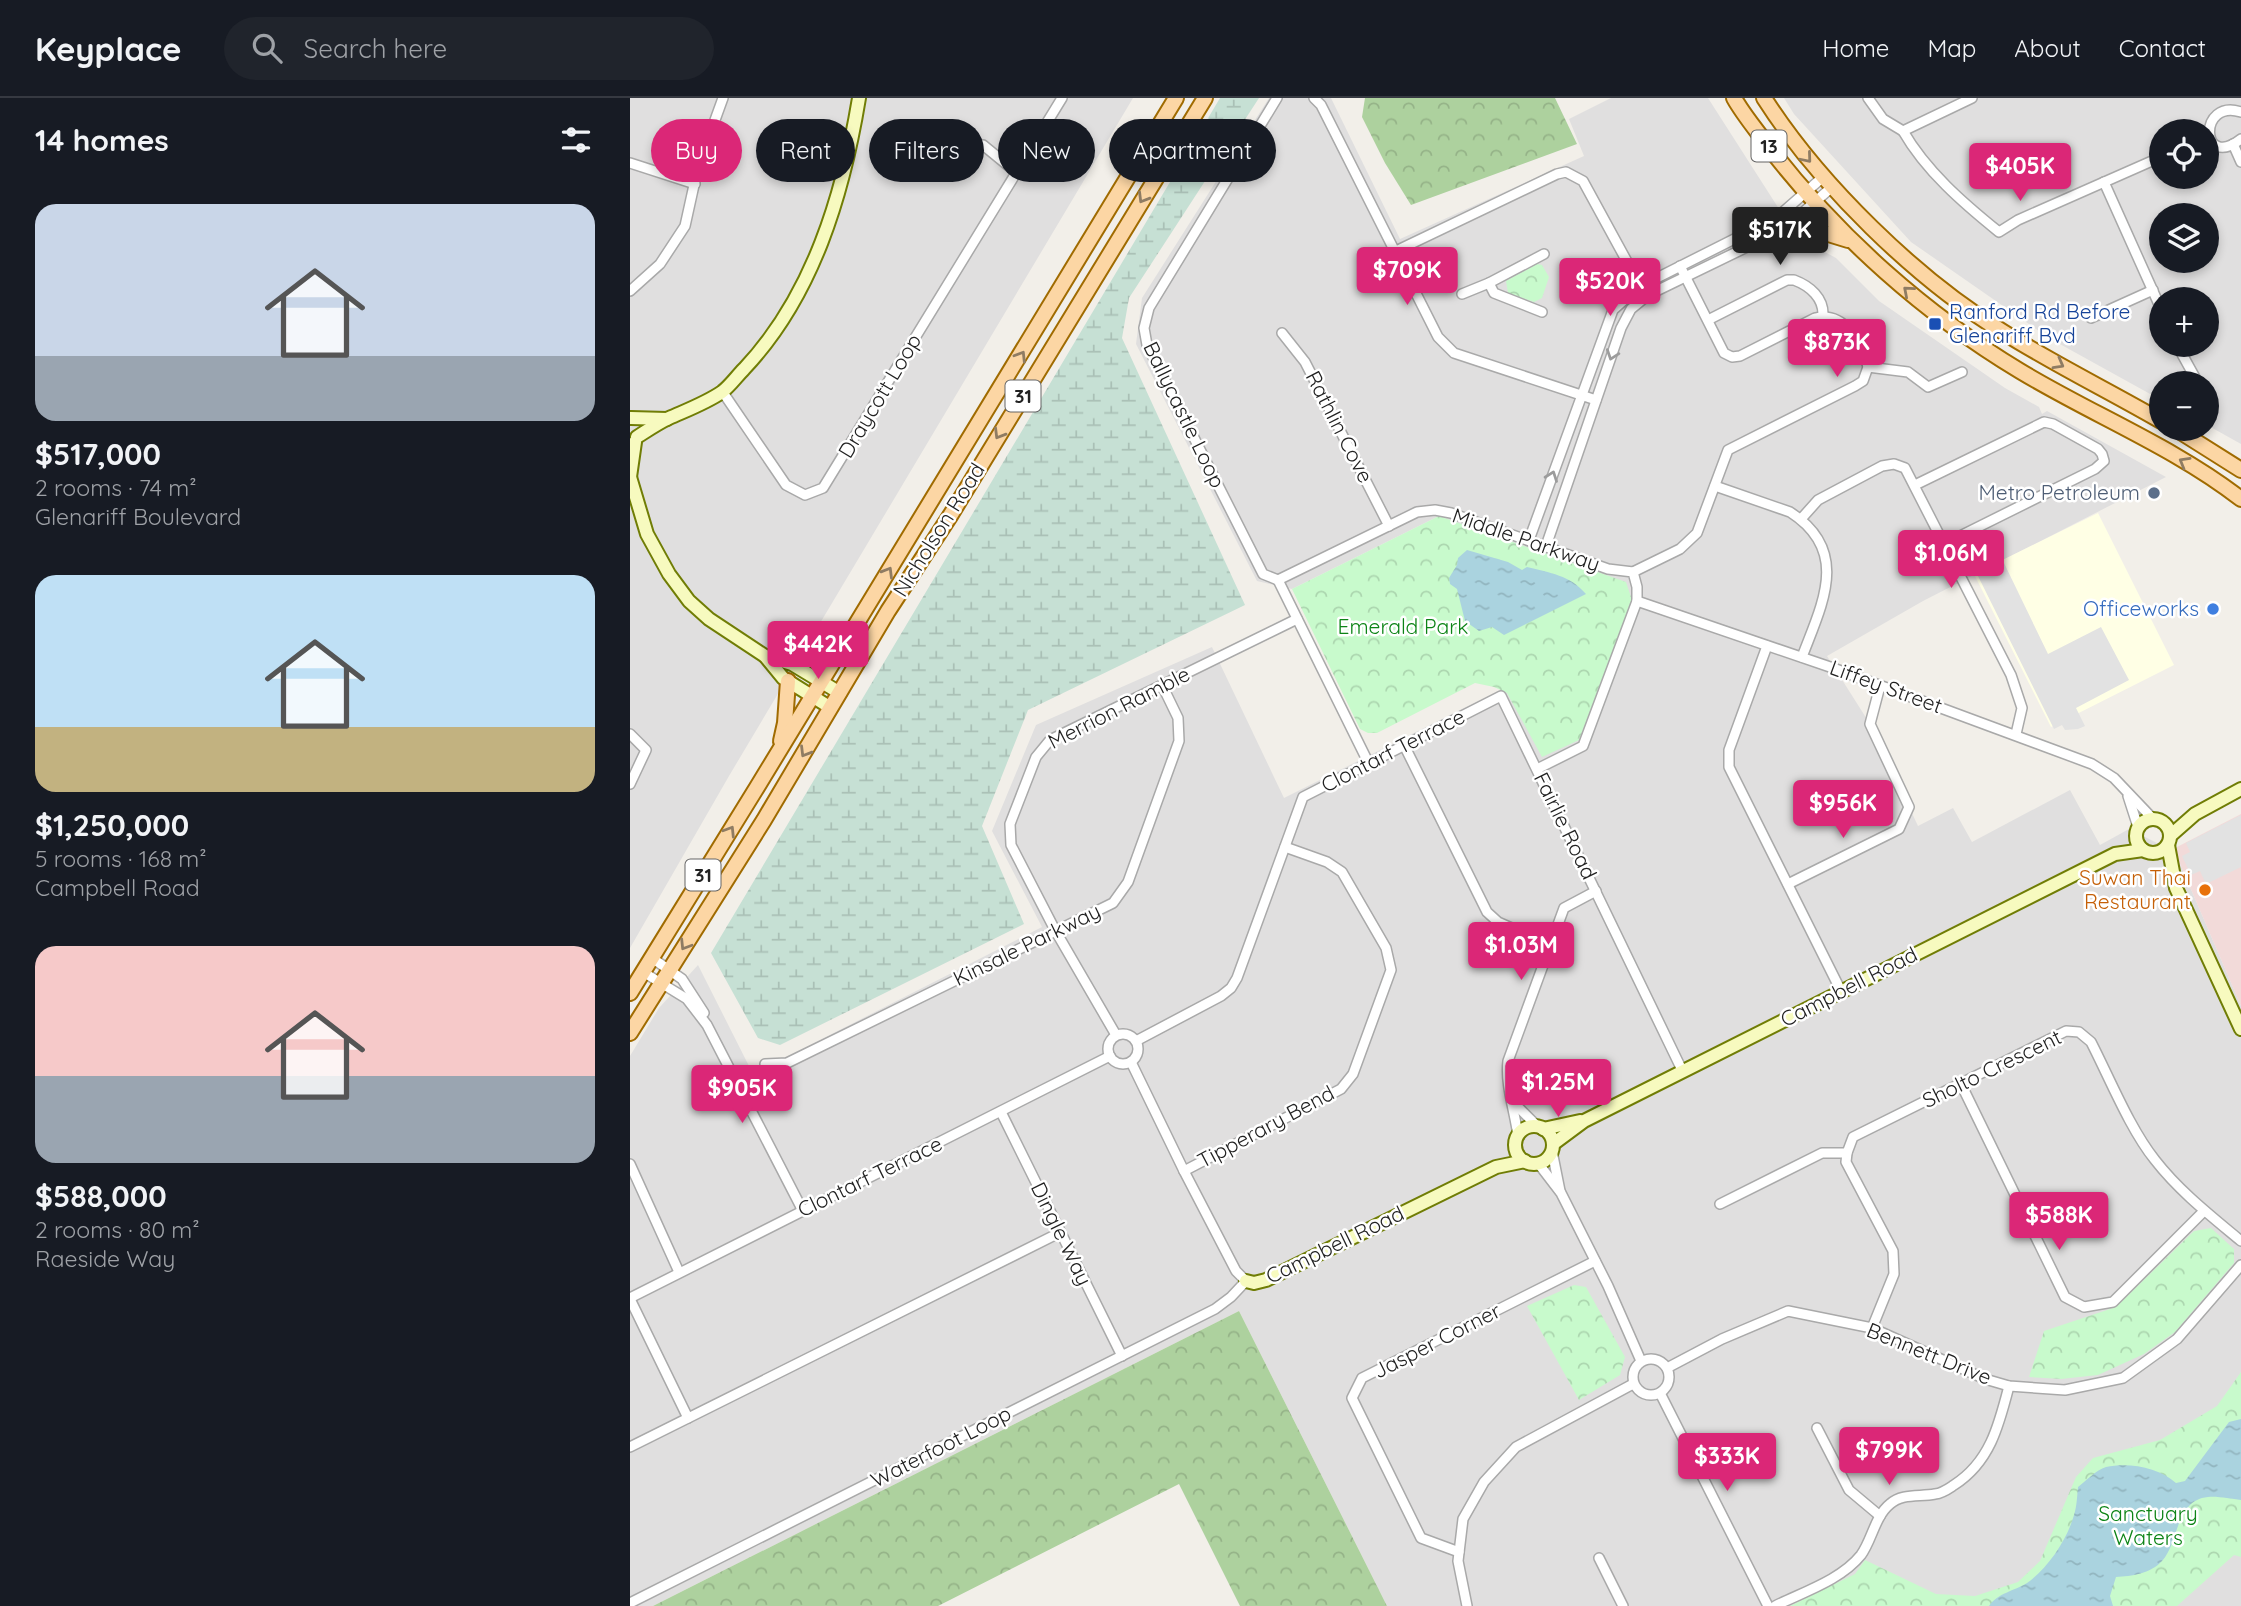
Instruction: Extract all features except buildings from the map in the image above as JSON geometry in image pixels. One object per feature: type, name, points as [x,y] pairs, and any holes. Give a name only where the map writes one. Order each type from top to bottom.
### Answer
[{"type":"main road","name":"Nicholson Road","points":[[630,993],[1033,337],[1175,98]]},
{"type":"main road","name":"Nicholson Road","points":[[630,1033],[1205,98]]},
{"type":"main road","name":"13","points":[[1734,98],[1784,166],[1811,197],[1853,241],[1912,295],[2008,363],[2182,460],[2241,499]]},
{"type":"main road","name":"13","points":[[1764,98],[1785,131],[1828,182],[1896,249],[1944,290],[2001,331],[2149,414]]},
{"type":"main road","points":[[1784,229],[1799,225],[1853,241]]},
{"type":"main road","points":[[2195,441],[2241,470]]},
{"type":"main road","points":[[777,756],[785,723],[788,681]]},
{"type":"street","points":[[630,290],[660,264],[685,226],[698,167],[723,98]]},
{"type":"street","points":[[634,442],[667,419],[722,391],[758,354],[787,313],[812,268],[837,195],[859,98]]},
{"type":"street","name":"Draycott Loop","points":[[1049,119],[1062,98]]},
{"type":"street","name":"Ballycastle Loop","points":[[1277,98],[1149,308],[1144,328],[1147,345],[1263,574],[1278,580]]},
{"type":"street","points":[[1314,98],[1321,105],[1438,337],[1454,353],[1596,400]]},
{"type":"street","points":[[1868,98],[1883,118],[1903,131],[1917,155],[1999,232],[2018,220],[2149,162]]},
{"type":"street","points":[[1903,131],[1972,98]]},
{"type":"street","points":[[2210,119],[2217,109],[2232,107],[2241,113]]},
{"type":"street","points":[[2219,143],[2237,141],[2241,162]]},
{"type":"street","points":[[984,146],[998,157]]},
{"type":"street","points":[[630,163],[695,184]]},
{"type":"street","points":[[1396,251],[1566,172],[1583,181],[1639,287],[1648,295]]},
{"type":"street","name":"Draycott Loop","points":[[722,391],[786,485],[805,495],[823,488],[1010,182]]},
{"type":"street","points":[[1546,547],[1621,328],[1631,309],[1648,295],[1784,229],[1811,197],[1828,182]]},
{"type":"street","points":[[1529,540],[1613,310],[1639,287],[1768,222],[1811,197],[1828,182]]},
{"type":"street","points":[[2104,182],[2152,287]]},
{"type":"street","points":[[1462,294],[1544,254]]},
{"type":"street","points":[[1537,769],[1583,746],[1637,601],[1633,572],[1680,549],[1697,533],[1728,450],[1856,386],[1863,381],[1868,367],[1852,332],[1837,320],[1823,316],[1735,357],[1724,353],[1680,266]]},
{"type":"street","points":[[1707,320],[1794,279],[1820,298],[1823,316]]},
{"type":"street","points":[[1489,283],[1494,293],[1542,312]]},
{"type":"street","points":[[2091,318],[2149,292]]},
{"type":"street","name":"Rathlin Cove","points":[[1282,333],[1305,362],[1389,526]]},
{"type":"street","points":[[1868,367],[1908,372],[1928,387],[1962,372]]},
{"type":"street","points":[[630,418],[667,419]]},
{"type":"street","points":[[630,418],[637,429],[630,477],[647,534],[678,587],[709,619],[765,656],[788,681],[831,708]]},
{"type":"street","points":[[1915,485],[2045,422],[2075,436],[2102,454],[2104,461],[2095,469],[1944,544]]},
{"type":"street","points":[[1801,519],[1818,500],[1882,466],[1894,464],[1905,468],[2011,675],[2022,708],[2016,734]]},
{"type":"street","points":[[1714,486],[1790,512],[1801,519],[1824,551],[1828,572],[1824,594],[1802,657]]},
{"type":"street","name":"Middle Parkway","points":[[1278,580],[1417,512],[1435,510],[1451,513],[1608,569],[1633,572]]},
{"type":"street","points":[[1278,580],[1368,762]]},
{"type":"street","name":"Liffey Street","points":[[1637,601],[1802,657],[2092,764],[2114,778],[2156,819]]},
{"type":"street","name":"Merrion Ramble","points":[[1116,1035],[1055,930],[1011,845],[1010,824],[1035,757],[1050,740],[1297,619]]},
{"type":"street","points":[[1767,646],[1729,750],[1729,767],[1841,991]]},
{"type":"street","points":[[765,656],[792,664],[840,693]]},
{"type":"street","name":"Kinsale Parkway","points":[[765,1064],[787,1063],[1113,904],[1128,882],[1179,741],[1178,718],[1162,685]]},
{"type":"street","points":[[1788,884],[1899,829],[1909,807],[1870,724],[1880,686]]},
{"type":"street","name":"Fairlie Road","points":[[1501,696],[1682,1070]]},
{"type":"street","name":"Clontarf Terrace","points":[[1136,1041],[1221,996],[1231,988],[1303,797],[1501,696]]},
{"type":"street","points":[[630,734],[646,750],[630,784]]},
{"type":"street","points":[[1404,745],[1488,912],[1497,922],[1550,945]]},
{"type":"street","name":"Campbell Road","points":[[2115,854],[2161,851],[2194,814],[2241,789]]},
{"type":"street","points":[[2126,791],[2137,829],[2137,843],[2173,880],[2241,1029]]},
{"type":"street","name":"Campbell Road","points":[[1131,1062],[1236,1271],[1246,1281],[1254,1283],[1266,1280],[1496,1167],[1549,1157],[1553,1148],[1584,1121],[2115,854],[2142,822],[2194,814]]},
{"type":"street","points":[[2156,819],[2167,827],[2173,880]]},
{"type":"street","name":"Tipperary Bend","points":[[1184,1171],[1341,1089],[1353,1073],[1391,970],[1386,948],[1342,872],[1328,862],[1285,846]]},
{"type":"street","points":[[1561,1193],[1531,1162],[1519,1156],[1514,1102],[1506,1075],[1508,1060],[1564,908],[1596,891]]},
{"type":"street","points":[[652,958],[670,969],[702,1009],[707,1025],[803,1211]]},
{"type":"street","points":[[643,972],[687,999],[707,1025]]},
{"type":"street","name":"Sholto Crescent","points":[[1847,1153],[1853,1137],[2066,1031],[2079,1032],[2091,1042],[2150,1154],[2204,1211],[2241,1241]]},
{"type":"street","points":[[1125,1034],[1136,1041],[1138,1052],[1131,1062],[1119,1063],[1110,1056],[1108,1044],[1116,1035],[1125,1034]]},
{"type":"street","name":"Clontarf Terrace","points":[[630,1298],[1110,1056]]},
{"type":"street","points":[[1961,1084],[2065,1297],[2084,1307],[2113,1302],[2204,1211]]},
{"type":"street","points":[[1514,1102],[1552,1138],[1561,1193],[1641,1361]]},
{"type":"street","name":"Dingle Way","points":[[1001,1112],[1122,1356]]},
{"type":"street","name":"Campbell Road","points":[[1496,1167],[1524,1129],[1584,1121]]},
{"type":"street","points":[[1720,1204],[1822,1153],[1847,1153],[1846,1161],[1893,1251],[1894,1274],[1872,1328]]},
{"type":"street","points":[[630,1164],[679,1272]]},
{"type":"street","points":[[630,1447],[1059,1233]]},
{"type":"street","name":"Jasper Corner","points":[[1459,1552],[1421,1538],[1352,1398],[1362,1378],[1594,1261]]},
{"type":"street","name":"Bennett Drive","points":[[1667,1368],[1722,1339],[1788,1311],[1872,1328],[1985,1379],[2009,1386],[2065,1390],[2123,1378],[2177,1339],[2241,1265]]},
{"type":"street","name":"Waterfoot Loop","points":[[630,1604],[1215,1308],[1231,1297],[1246,1281]]},
{"type":"street","points":[[630,1298],[688,1418]]},
{"type":"street","points":[[1654,1359],[1667,1368],[1670,1379],[1660,1393],[1642,1393],[1633,1384],[1633,1371],[1641,1361],[1654,1359]]},
{"type":"street","points":[[1466,1606],[1458,1561],[1463,1519],[1484,1482],[1516,1447],[1633,1384]]},
{"type":"street","points":[[1775,1606],[1845,1571],[1862,1554],[1880,1516],[1889,1504],[1901,1497],[1941,1493],[1970,1475],[1987,1452],[1998,1427],[2009,1386]]},
{"type":"street","points":[[1660,1393],[1768,1606]]},
{"type":"street","points":[[1817,1428],[1849,1490],[1880,1516]]},
{"type":"street","points":[[1599,1558],[1623,1606]]},
{"type":"shaded area","points":[[630,98],[1133,98],[1120,119],[1109,119],[1109,138],[1095,162],[1095,119],[998,119],[998,182],[1083,182],[729,776],[630,948]]},
{"type":"shaded area","points":[[1269,98],[1331,98],[1400,239],[1584,156],[1569,119],[1611,98],[1708,98],[1797,237],[1836,258],[1879,301],[2005,388],[2039,407],[2042,414],[2047,411],[2166,477],[1923,601],[1827,656],[1870,724],[1918,826],[1953,808],[1972,842],[2070,790],[2100,845],[2129,829],[2175,852],[2241,1006],[2241,1606],[1387,1606],[1239,1311],[653,1606],[630,1606],[630,1056],[659,1008],[698,965],[753,1074],[1042,927],[992,831],[1036,725],[1212,647],[1284,798],[1506,687],[1454,522],[1439,516],[1292,589],[1257,581],[1136,344],[1142,298],[1216,182],[1276,182],[1276,119],[1256,119]]},
{"type":"shaded area","points":[[1784,98],[2241,98],[2241,444],[2219,432],[2219,371],[2149,371],[2149,393],[2049,338],[1911,242],[1794,114]]},
{"type":"shaded area","points":[[2098,513],[2174,665],[2051,727],[1974,574]]},
{"type":"shaded area","points":[[2004,563],[2048,654],[2101,627],[2129,680],[2076,708],[2085,726],[2065,730],[2062,725],[2054,729],[1978,576]]},
{"type":"shaded area","points":[[2241,814],[2241,1006],[2175,852],[2177,847]]},
{"type":"shaded area","points":[[2241,815],[2241,867],[2206,884],[2200,871],[2191,875],[2182,856],[2190,852],[2186,843]]},
{"type":"green space","points":[[1220,98],[1259,98],[1245,119],[1207,119]]},
{"type":"green space","points":[[1365,98],[1555,98],[1577,144],[1411,205],[1385,163],[1362,117]]},
{"type":"green space","points":[[1170,182],[1204,182],[1129,298],[1122,338],[1245,605],[1028,710],[982,826],[1024,924],[780,1045],[758,1038],[711,953]]},
{"type":"green space","points":[[1537,264],[1542,265],[1549,277],[1542,298],[1534,302],[1508,293],[1506,281]]},
{"type":"green space","name":"Emerald Park","points":[[1439,516],[1626,582],[1632,600],[1579,740],[1542,757],[1507,693],[1475,683],[1377,733],[1360,729],[1292,589]]},
{"type":"green space","points":[[2211,1228],[2234,1249],[2234,1263],[2175,1332],[2144,1354],[2098,1375],[2061,1379],[2029,1377],[2044,1331],[2116,1307],[2194,1231]]},
{"type":"green space","points":[[1574,1285],[1586,1287],[1625,1357],[1620,1375],[1579,1400],[1527,1306]]},
{"type":"green space","points":[[1239,1311],[1387,1606],[1240,1606],[1179,1484],[938,1606],[653,1606]]},
{"type":"green space","name":"Sanctuary Waters","points":[[2241,1372],[2241,1557],[2234,1555],[2177,1606],[1790,1606],[1855,1574],[1865,1560],[1936,1594],[1975,1596],[2018,1582],[2040,1561],[2076,1477],[2093,1458],[2160,1440],[2217,1406]]},
{"type":"water","points":[[1467,550],[1508,562],[1522,570],[1527,567],[1559,576],[1586,594],[1504,635],[1492,627],[1479,631],[1465,621],[1457,589],[1450,584],[1449,578],[1458,558]]},
{"type":"water","points":[[2241,1419],[2241,1500],[2208,1497],[2189,1506],[2162,1561],[2146,1572],[2116,1577],[2110,1596],[2113,1606],[1989,1606],[2002,1595],[2035,1577],[2049,1561],[2062,1544],[2071,1524],[2078,1487],[2095,1473],[2106,1467],[2133,1466],[2161,1473],[2176,1483],[2185,1481],[2229,1422]]},
{"type":"place","name":"Ranford Rd Before Glenariff Bvd","points":[[1935,324]]},
{"type":"place","name":"Metro Petroleum","points":[[2154,493]]},
{"type":"place","name":"Officeworks","points":[[2213,609]]},
{"type":"place","name":"Suwan Thai Restaurant","points":[[2205,890]]}]
